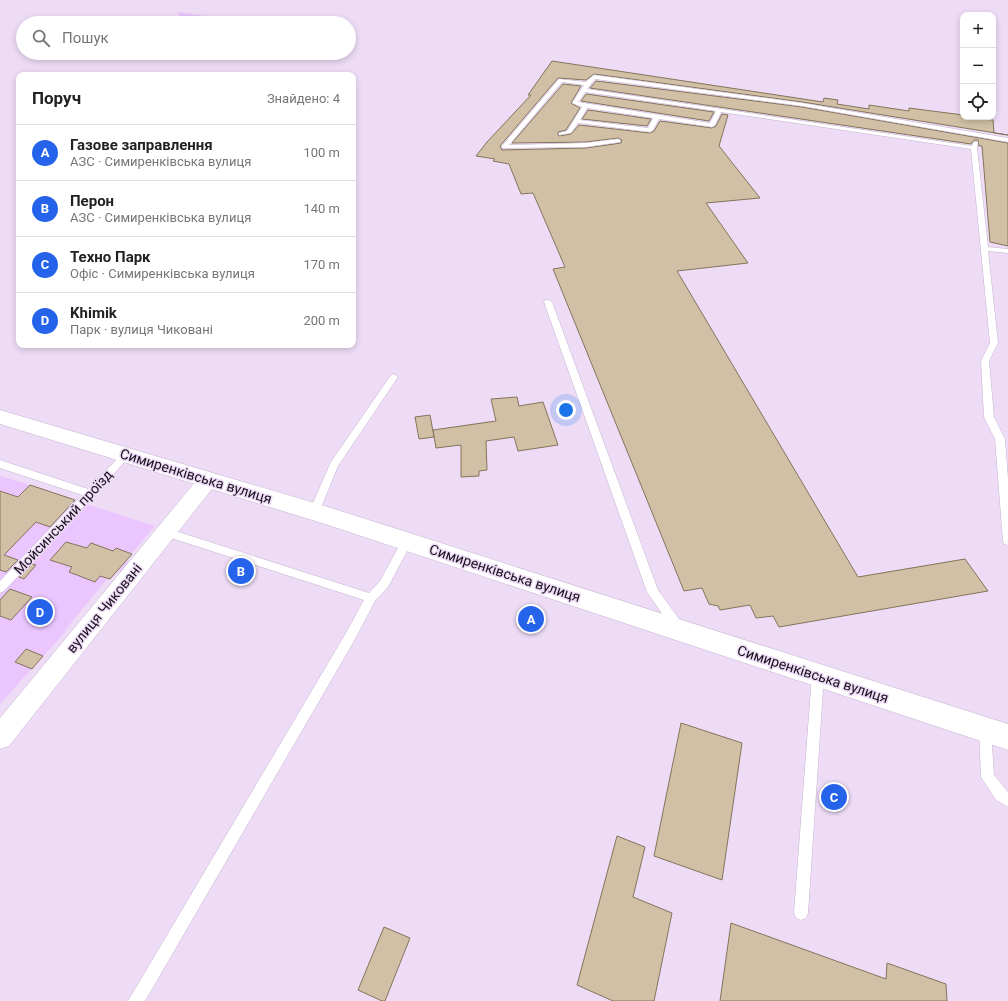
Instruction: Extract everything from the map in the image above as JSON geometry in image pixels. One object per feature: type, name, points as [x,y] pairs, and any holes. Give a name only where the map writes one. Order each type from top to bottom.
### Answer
[{"type":"main road","name":"Симиренківська вулиця","points":[[0,417],[314,512],[1008,737]]},
{"type":"street","name":"вулиця Чиковані","points":[[0,737],[208,480]]},
{"type":"lane","points":[[719,110],[712,125],[586,106],[575,103],[594,77],[776,102],[1008,140]]},
{"type":"lane","points":[[618,141],[586,145],[504,147],[561,80],[586,87],[719,110],[974,148]]},
{"type":"lane","points":[[561,134],[569,132],[586,106]]},
{"type":"lane","points":[[577,121],[650,130],[657,116]]},
{"type":"lane","points":[[978,134],[974,148],[994,344],[984,361],[989,417],[1000,439],[1008,542]]},
{"type":"lane","points":[[985,249],[1008,251]]},
{"type":"lane","points":[[548,302],[653,592],[680,630]]},
{"type":"lane","points":[[314,512],[334,465],[394,377]]},
{"type":"lane","name":"Мойсинський проїзд","points":[[0,588],[91,494],[126,455]]},
{"type":"lane","points":[[0,464],[91,494]]},
{"type":"lane","points":[[166,532],[371,598]]},
{"type":"lane","points":[[136,1001],[350,637],[371,598],[384,584],[407,542]]},
{"type":"lane","points":[[801,913],[818,675]]},
{"type":"lane","points":[[985,729],[988,777],[1001,795],[1008,800]]},
{"type":"shaded area","points":[[178,12],[205,16],[179,16]]},
{"type":"shaded area","points":[[0,476],[77,501],[0,583]]},
{"type":"shaded area","points":[[86,504],[155,526],[126,560],[131,562],[122,572],[117,570],[110,579],[107,579],[65,630],[66,631],[0,704],[0,594]]},
{"type":"building","points":[[552,61],[823,102],[824,98],[838,100],[837,104],[869,109],[869,105],[909,111],[909,108],[960,115],[960,120],[993,120],[994,133],[802,102],[594,74],[586,80],[558,78],[500,146],[502,150],[586,148],[621,143],[622,140],[618,138],[586,142],[512,143],[563,84],[581,86],[571,103],[580,108],[566,130],[558,132],[559,136],[571,134],[579,125],[650,133],[654,131],[660,121],[712,128],[716,126],[722,114],[728,115],[719,146],[760,198],[706,203],[748,263],[677,271],[858,577],[965,559],[988,591],[779,627],[773,616],[756,618],[750,605],[720,610],[718,606],[709,604],[702,588],[684,591],[553,269],[565,267],[533,193],[521,194],[509,164],[493,161],[495,159],[476,156],[487,142],[531,95],[528,95]]},
{"type":"building","points":[[596,81],[802,107],[1008,143],[1008,246],[990,242],[982,146],[979,146],[978,140],[974,140],[971,144],[590,88]]},
{"type":"building","points":[[586,94],[714,112],[709,121],[581,101]]},
{"type":"building","points":[[588,110],[651,119],[647,126],[582,119]]},
{"type":"building","points":[[517,397],[519,406],[543,402],[558,445],[518,451],[514,437],[486,441],[487,470],[479,471],[479,476],[461,477],[461,445],[436,448],[433,430],[496,421],[491,399]]},
{"type":"building","points":[[430,415],[434,437],[419,439],[415,417]]},
{"type":"building","points":[[30,485],[75,500],[50,527],[36,522],[4,555],[18,560],[6,572],[0,570],[0,491],[18,497]]},
{"type":"building","points":[[66,542],[87,548],[91,543],[113,551],[116,548],[132,554],[110,579],[100,576],[95,582],[69,572],[72,567],[50,560]]},
{"type":"building","points":[[32,564],[36,565],[24,579],[19,577]]},
{"type":"building","points":[[10,589],[32,597],[11,620],[0,616],[0,600]]},
{"type":"building","points":[[26,649],[43,656],[32,669],[15,662]]},
{"type":"building","points":[[681,723],[742,743],[722,880],[654,856]]},
{"type":"building","points":[[617,836],[645,847],[633,897],[672,913],[654,1001],[613,1001],[577,985]]},
{"type":"building","points":[[731,923],[886,979],[887,963],[946,984],[947,1001],[720,1001]]},
{"type":"building","points":[[384,927],[410,938],[385,1001],[382,1001],[358,990]]},
{"type":"place","name":"Перон","points":[[241,571]]},
{"type":"place","name":"Khimik","points":[[40,612]]},
{"type":"place","name":"Газове заправлення","points":[[531,619]]},
{"type":"place","name":"Техно Парк","points":[[834,797]]}]
